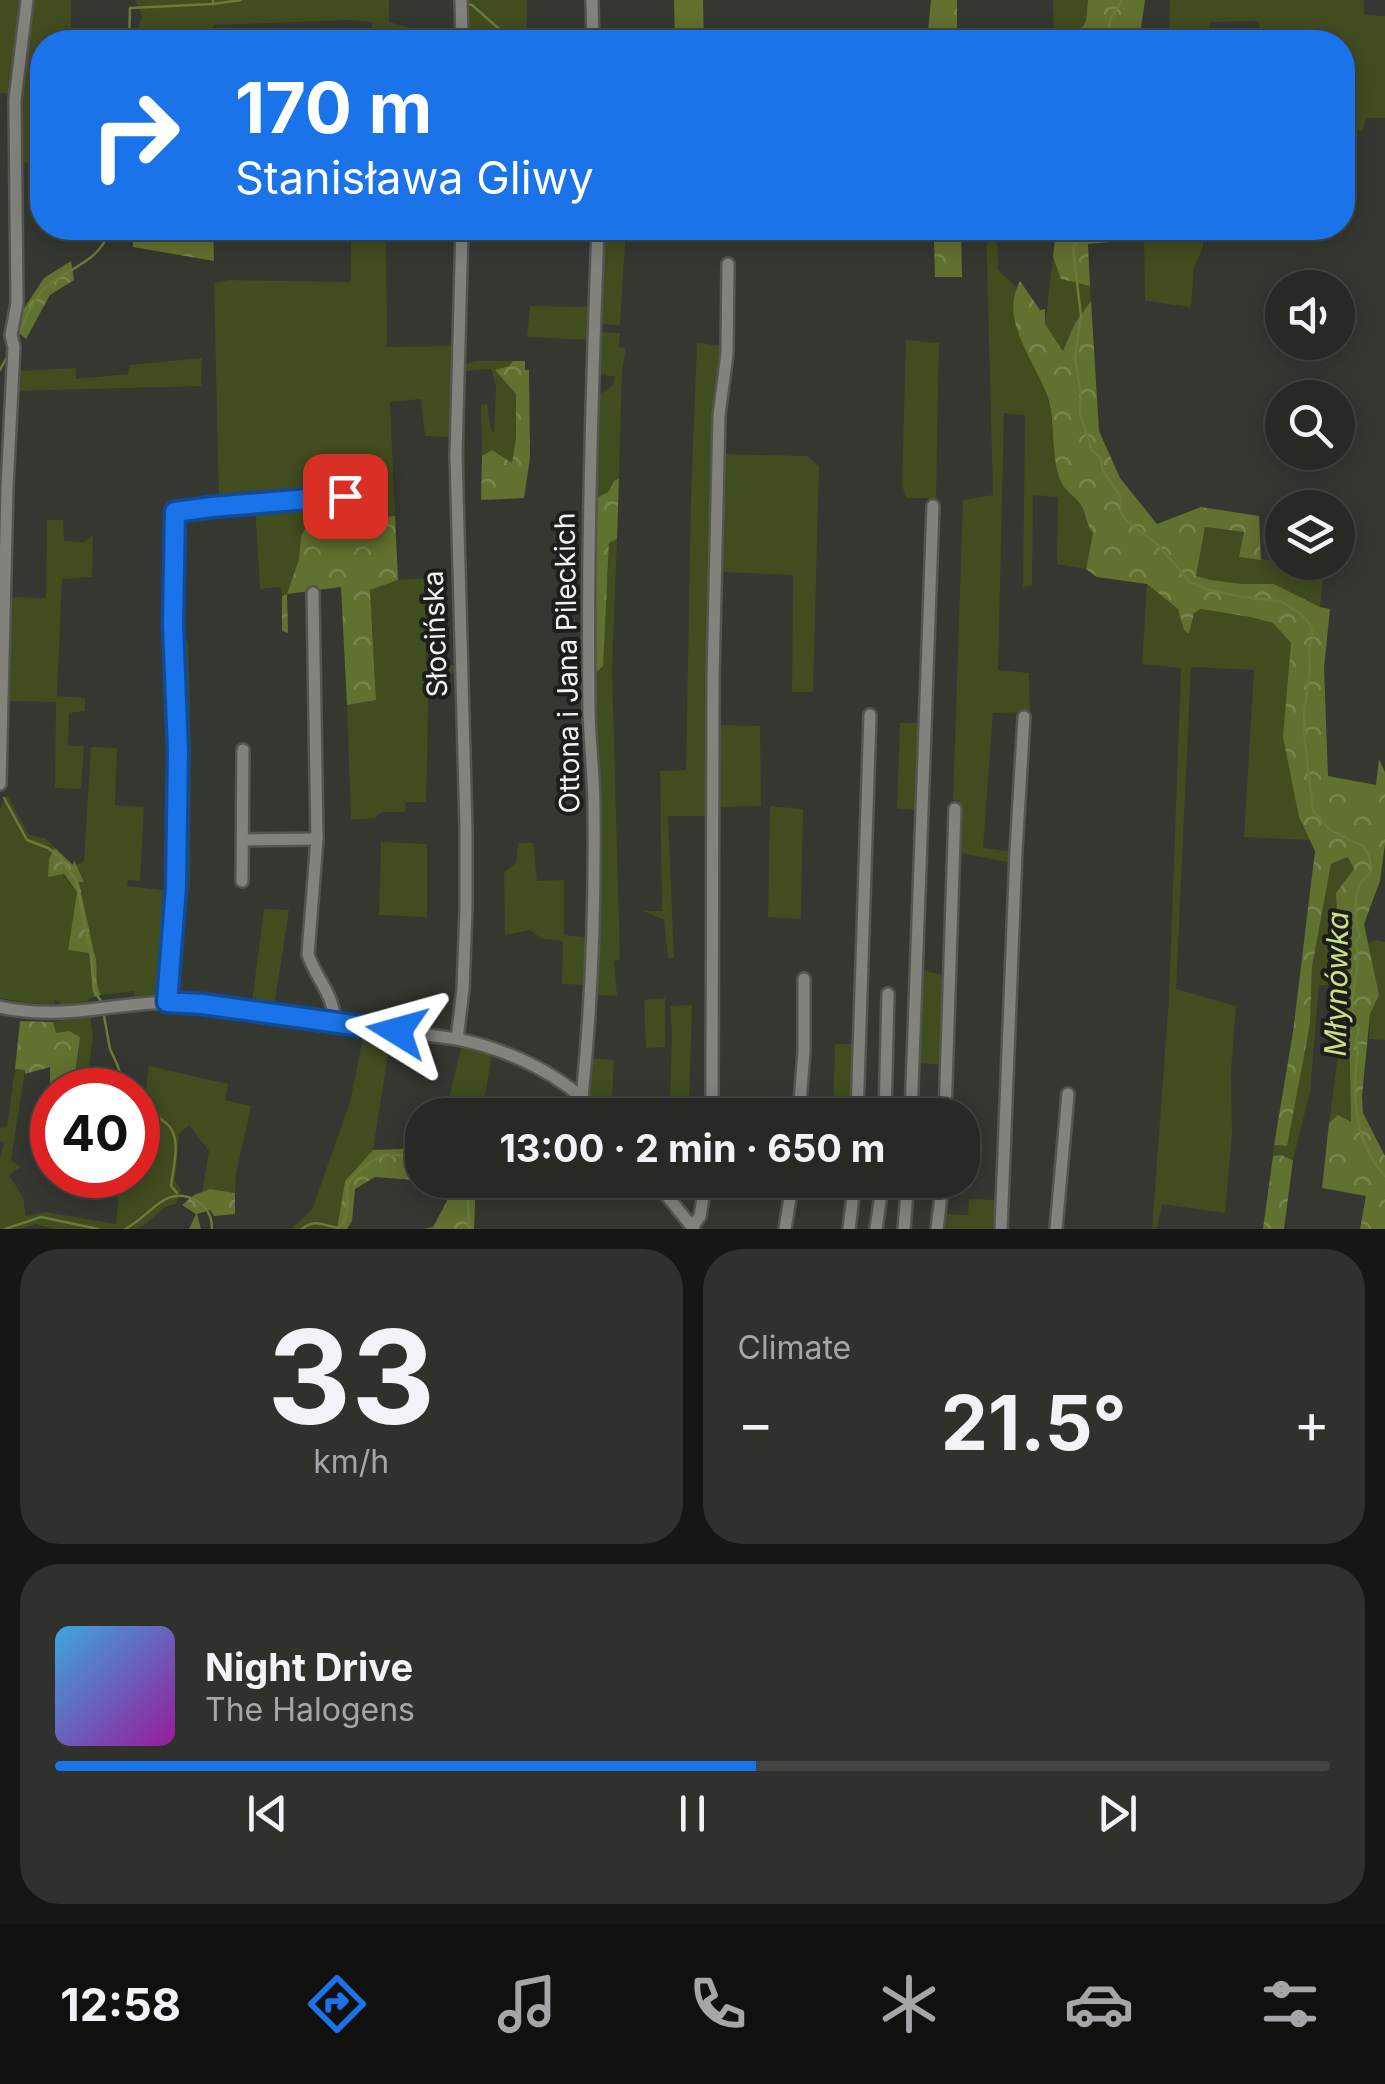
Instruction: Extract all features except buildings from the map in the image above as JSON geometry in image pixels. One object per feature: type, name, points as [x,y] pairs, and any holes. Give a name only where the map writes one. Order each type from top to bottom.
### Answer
[{"type":"street","points":[[0,784],[14,346],[11,335],[16,303],[14,100],[27,0]]},
{"type":"street","points":[[461,0],[462,30]]},
{"type":"street","points":[[592,0],[593,30]]},
{"type":"street","name":"Słocińska","points":[[457,1039],[466,908],[456,472],[462,240]]},
{"type":"street","name":"Ottona i Jana Pileckich","points":[[582,1098],[594,908],[589,471],[598,240]]},
{"type":"street","points":[[712,1098],[713,679],[719,415],[726,354],[728,264]]},
{"type":"street","points":[[167,1002],[176,887],[175,512],[379,493]]},
{"type":"street","points":[[913,1098],[933,506]]},
{"type":"street","points":[[313,593],[317,839],[308,954],[330,998],[334,1022]]},
{"type":"street","points":[[858,1098],[870,715]]},
{"type":"street","points":[[1001,1229],[1024,716]]},
{"type":"street","points":[[242,881],[243,750]]},
{"type":"street","points":[[946,1098],[956,809]]},
{"type":"street","points":[[244,840],[317,839]]},
{"type":"street","points":[[800,1098],[804,979]]},
{"type":"street","points":[[885,1098],[888,994]]},
{"type":"street","points":[[0,1006],[31,1013],[69,1013],[167,1002],[457,1039],[517,1056],[582,1098]]},
{"type":"street","points":[[1056,1229],[1068,1094]]},
{"type":"street","points":[[669,1198],[693,1228],[703,1198]]},
{"type":"street","points":[[785,1229],[790,1198]]},
{"type":"street","points":[[849,1229],[853,1198]]},
{"type":"street","points":[[876,1229],[880,1198]]},
{"type":"street","points":[[904,1229],[907,1198]]},
{"type":"street","points":[[937,1229],[941,1198]]},
{"type":"green space","points":[[0,0],[21,0],[10,94],[0,93]]},
{"type":"green space","points":[[31,0],[71,0],[71,30],[30,30],[30,163],[19,163],[18,95]]},
{"type":"green space","points":[[135,0],[389,0],[389,22],[416,30],[372,30],[372,22],[351,20],[213,25],[213,30],[138,30],[142,16]]},
{"type":"green space","points":[[467,0],[527,0],[527,30],[466,30]]},
{"type":"green space","points":[[674,0],[703,0],[704,30],[675,30]]},
{"type":"green space","points":[[931,0],[957,0],[957,30],[928,30]]},
{"type":"green space","points":[[1053,0],[1088,0],[1081,30],[1054,30]]},
{"type":"green space","points":[[1088,0],[1145,0],[1141,30],[1081,30]]},
{"type":"green space","points":[[1170,0],[1364,0],[1364,15],[1385,16],[1385,118],[1366,118],[1363,131],[1355,131],[1355,30],[1260,30],[1259,21],[1210,22],[1210,30],[1169,30]]},
{"type":"green space","points":[[133,240],[213,240],[214,261],[133,247]]},
{"type":"green space","points":[[351,240],[386,240],[387,347],[456,346],[452,437],[425,436],[421,399],[390,402],[395,516],[309,521],[301,536],[299,559],[287,594],[282,596],[281,587],[260,589],[255,506],[308,501],[308,493],[219,501],[214,283],[351,282]]},
{"type":"green space","points":[[601,240],[625,240],[620,325],[598,324]]},
{"type":"green space","points":[[920,240],[961,240],[962,277],[935,277],[934,241]]},
{"type":"green space","points":[[986,240],[997,240],[998,270],[1016,287],[1018,331],[1047,397],[1061,482],[1081,505],[1093,533],[1086,569],[1057,564],[1058,497],[1033,495],[1032,586],[1023,587],[1025,415],[1004,413],[998,670],[1029,673],[1030,712],[993,713],[983,848],[1010,851],[1011,863],[956,852],[959,801],[953,800],[963,500],[993,495]]},
{"type":"green space","points":[[1055,240],[1133,240],[1088,244],[1090,286],[1061,279],[1053,257]]},
{"type":"green space","points":[[1144,240],[1203,240],[1194,268],[1191,307],[1145,301]]},
{"type":"green space","points":[[1053,257],[1061,279],[1090,286],[1091,301],[1075,323],[1064,352],[1045,324]]},
{"type":"green space","points":[[71,261],[74,280],[50,295],[26,339],[17,331],[21,313],[44,278]]},
{"type":"green space","points":[[1020,281],[1040,310],[1045,309],[1045,324],[1063,351],[1075,323],[1091,301],[1099,431],[1120,478],[1157,524],[1201,507],[1259,516],[1261,560],[1239,557],[1244,532],[1205,527],[1196,576],[1243,584],[1274,584],[1330,609],[1324,668],[1328,776],[1376,785],[1379,759],[1385,772],[1385,844],[1380,881],[1364,924],[1379,995],[1370,1014],[1362,1096],[1363,1113],[1385,1156],[1385,1229],[1360,1229],[1366,1196],[1322,1188],[1329,1123],[1338,1115],[1351,1122],[1349,1023],[1343,1017],[1336,893],[1354,869],[1348,857],[1331,864],[1312,967],[1310,1024],[1287,1146],[1274,1145],[1293,1032],[1315,851],[1299,817],[1283,737],[1291,643],[1273,623],[1201,609],[1194,613],[1189,634],[1178,609],[1147,584],[1097,577],[1086,569],[1093,533],[1081,505],[1063,485],[1058,472],[1048,398],[1021,341],[1013,311]]},
{"type":"green space","points":[[530,306],[591,307],[589,340],[527,337]]},
{"type":"green space","points":[[598,332],[620,333],[619,347],[626,348],[619,478],[608,492],[594,499],[597,396],[612,386],[615,377],[598,373]]},
{"type":"green space","points":[[906,340],[939,343],[936,498],[906,498],[902,485]]},
{"type":"green space","points":[[697,343],[722,346],[707,816],[668,816],[674,958],[668,958],[664,920],[644,911],[662,911],[660,771],[686,770]]},
{"type":"green space","points":[[202,358],[201,386],[15,391],[19,371],[76,368],[76,379],[128,374],[130,365]]},
{"type":"green space","points":[[475,361],[513,361],[496,370],[516,394],[516,437],[512,464],[492,450],[482,456],[481,405],[487,404],[494,432],[496,387],[491,369],[465,371],[465,500],[460,500],[463,366]]},
{"type":"green space","points":[[513,361],[525,361],[525,370],[529,370],[530,458],[524,498],[481,500],[482,456],[492,450],[512,463],[516,394],[495,370]]},
{"type":"green space","points":[[724,454],[807,456],[819,466],[813,692],[792,692],[793,575],[720,572]]},
{"type":"green space","points":[[619,478],[617,539],[609,543],[603,666],[593,675],[594,499],[608,492]]},
{"type":"green space","points":[[395,516],[398,580],[370,590],[376,700],[347,705],[341,587],[287,594],[299,559],[301,536],[309,521]]},
{"type":"green space","points":[[47,520],[63,520],[64,541],[85,542],[93,535],[92,577],[62,579],[57,696],[85,698],[85,711],[69,713],[68,746],[84,746],[81,789],[55,788],[56,702],[7,701],[9,597],[46,598]]},
{"type":"green space","points":[[1205,527],[1244,532],[1240,557],[1265,559],[1265,580],[1323,580],[1320,607],[1274,584],[1243,584],[1195,576]]},
{"type":"green space","points":[[617,539],[612,669],[620,960],[614,961],[617,996],[595,995],[599,937],[593,675],[609,543]]},
{"type":"green space","points":[[425,578],[426,664],[457,665],[457,673],[429,677],[426,802],[406,802],[405,812],[382,812],[375,818],[351,820],[347,705],[376,699],[370,590],[398,580]]},
{"type":"green space","points":[[1147,584],[1178,609],[1184,630],[1189,633],[1194,613],[1201,609],[1273,623],[1291,643],[1289,682],[1299,817],[1310,840],[1244,837],[1254,670],[1191,667],[1176,989],[1236,1006],[1232,1134],[1225,1213],[1162,1204],[1157,1229],[1152,1229],[1169,997],[1181,668],[1142,664]]},
{"type":"green space","points":[[287,594],[288,633],[282,631],[282,596]]},
{"type":"green space","points":[[188,641],[190,890],[182,889],[181,642]]},
{"type":"green space","points":[[900,723],[922,723],[918,810],[897,809]]},
{"type":"green space","points":[[718,725],[760,726],[761,806],[716,807]]},
{"type":"green space","points":[[91,747],[117,748],[115,805],[144,807],[140,881],[128,880],[127,886],[171,891],[162,976],[164,995],[134,997],[134,991],[101,995],[99,990],[79,881],[84,881],[76,865],[84,861]]},
{"type":"green space","points":[[7,795],[29,835],[45,838],[55,848],[49,859],[77,892],[68,950],[89,953],[94,997],[88,1001],[62,1005],[54,1000],[54,1004],[26,1003],[0,998],[0,808]]},
{"type":"green space","points":[[770,806],[803,809],[801,919],[768,917]]},
{"type":"green space","points":[[381,842],[427,844],[427,917],[379,915]]},
{"type":"green space","points":[[518,843],[533,843],[537,881],[564,880],[564,935],[589,938],[588,985],[562,984],[563,941],[542,939],[530,930],[505,935],[504,873],[516,863]]},
{"type":"green space","points":[[55,848],[73,865],[74,860],[84,882],[79,882],[101,995],[94,997],[89,953],[68,950],[77,892],[64,874],[48,877],[49,859]]},
{"type":"green space","points":[[1349,857],[1354,869],[1337,924],[1341,985],[1319,985],[1310,1092],[1293,1160],[1273,1156],[1274,1145],[1286,1146],[1310,1024],[1312,967],[1331,864]]},
{"type":"green space","points":[[264,909],[289,910],[275,1001],[270,1004],[252,1001]]},
{"type":"green space","points":[[1374,940],[1385,942],[1385,1040],[1369,1039],[1370,1013],[1379,995],[1368,944]]},
{"type":"green space","points":[[921,970],[948,976],[944,1065],[917,1063]]},
{"type":"green space","points":[[665,998],[665,1047],[646,1048],[644,1000]]},
{"type":"green space","points":[[692,1005],[689,1098],[670,1098],[670,1006]]},
{"type":"green space","points":[[90,1015],[93,1036],[89,1068],[76,1068],[79,1049],[55,1033],[53,1022]]},
{"type":"green space","points":[[1343,1017],[1349,1023],[1351,1124],[1345,1120],[1329,1123]]},
{"type":"green space","points":[[20,1021],[53,1022],[56,1033],[69,1031],[80,1037],[76,1068],[30,1068],[25,1074],[25,1070],[15,1069]]},
{"type":"green space","points":[[366,1033],[391,1036],[373,1150],[345,1181],[337,1229],[291,1229],[312,1210],[350,1102]]},
{"type":"green space","points":[[835,1044],[855,1044],[854,1098],[833,1098]]},
{"type":"green space","points":[[461,1048],[492,1053],[485,1098],[449,1098]]},
{"type":"green space","points":[[590,1058],[614,1060],[612,1098],[594,1098],[587,1091]]},
{"type":"green space","points":[[15,1069],[25,1070],[11,1160],[21,1167],[9,1175],[23,1197],[26,1216],[46,1212],[116,1224],[118,1198],[160,1198],[160,1069],[228,1084],[225,1100],[251,1106],[235,1193],[210,1189],[202,1193],[209,1151],[189,1125],[179,1134],[175,1181],[181,1190],[176,1204],[138,1229],[53,1229],[36,1224],[0,1229],[0,1159],[4,1142],[0,1141],[0,1128],[7,1127]]},
{"type":"green space","points":[[405,1149],[405,1179],[375,1177],[355,1189],[352,1221],[347,1229],[337,1229],[345,1181],[373,1150]]},
{"type":"green space","points":[[1273,1156],[1293,1160],[1284,1229],[1263,1229]]},
{"type":"green space","points":[[210,1189],[235,1193],[235,1214],[214,1216],[210,1210],[197,1214],[201,1229],[189,1229],[196,1214],[182,1205]]},
{"type":"green space","points":[[475,1198],[474,1229],[424,1229],[433,1227],[448,1199]]},
{"type":"green space","points":[[969,1199],[998,1200],[998,1229],[940,1229],[942,1214],[968,1215]]},
{"type":"waterway","points":[[129,30],[130,8],[213,4],[213,0]]},
{"type":"waterway","points":[[213,4],[241,0]]},
{"type":"waterway","name":"Młynówka","points":[[1108,30],[1122,0]]},
{"type":"waterway","points":[[465,4],[472,5],[500,30]]},
{"type":"waterway","points":[[17,337],[41,292],[93,256],[105,240]]},
{"type":"waterway","name":"Młynówka","points":[[1078,240],[1073,248],[1081,316],[1075,358],[1080,414],[1092,451],[1100,457],[1103,471],[1121,497],[1121,513],[1158,545],[1190,582],[1238,596],[1282,602],[1310,624],[1313,637],[1304,714],[1313,811],[1330,830],[1363,846],[1372,871],[1360,884],[1356,903],[1360,936],[1355,942],[1353,996],[1354,1019],[1359,1030],[1355,1100],[1366,1148],[1385,1176]]},
{"type":"waterway","points":[[0,370],[9,353]]},
{"type":"waterway","points":[[4,798],[27,840],[60,857],[76,880],[94,991],[101,1001]]},
{"type":"waterway","points":[[104,1016],[110,1049],[118,1068]]},
{"type":"waterway","points":[[160,1119],[174,1136],[176,1153],[171,1186],[177,1193]]},
{"type":"waterway","name":"Młynówka","points":[[302,1229],[315,1223],[338,1228],[345,1220],[347,1185],[372,1161],[389,1155],[405,1156]]},
{"type":"waterway","name":"Młynówka","points":[[125,1229],[159,1203],[176,1196],[204,1206],[212,1229]]},
{"type":"waterway","name":"Młynówka","points":[[468,1198],[469,1229]]},
{"type":"waterway","name":"Młynówka","points":[[5,1229],[41,1217],[98,1229]]},
{"type":"route","points":[[345,496],[175,512],[176,887],[167,1002],[397,1031]]}]
